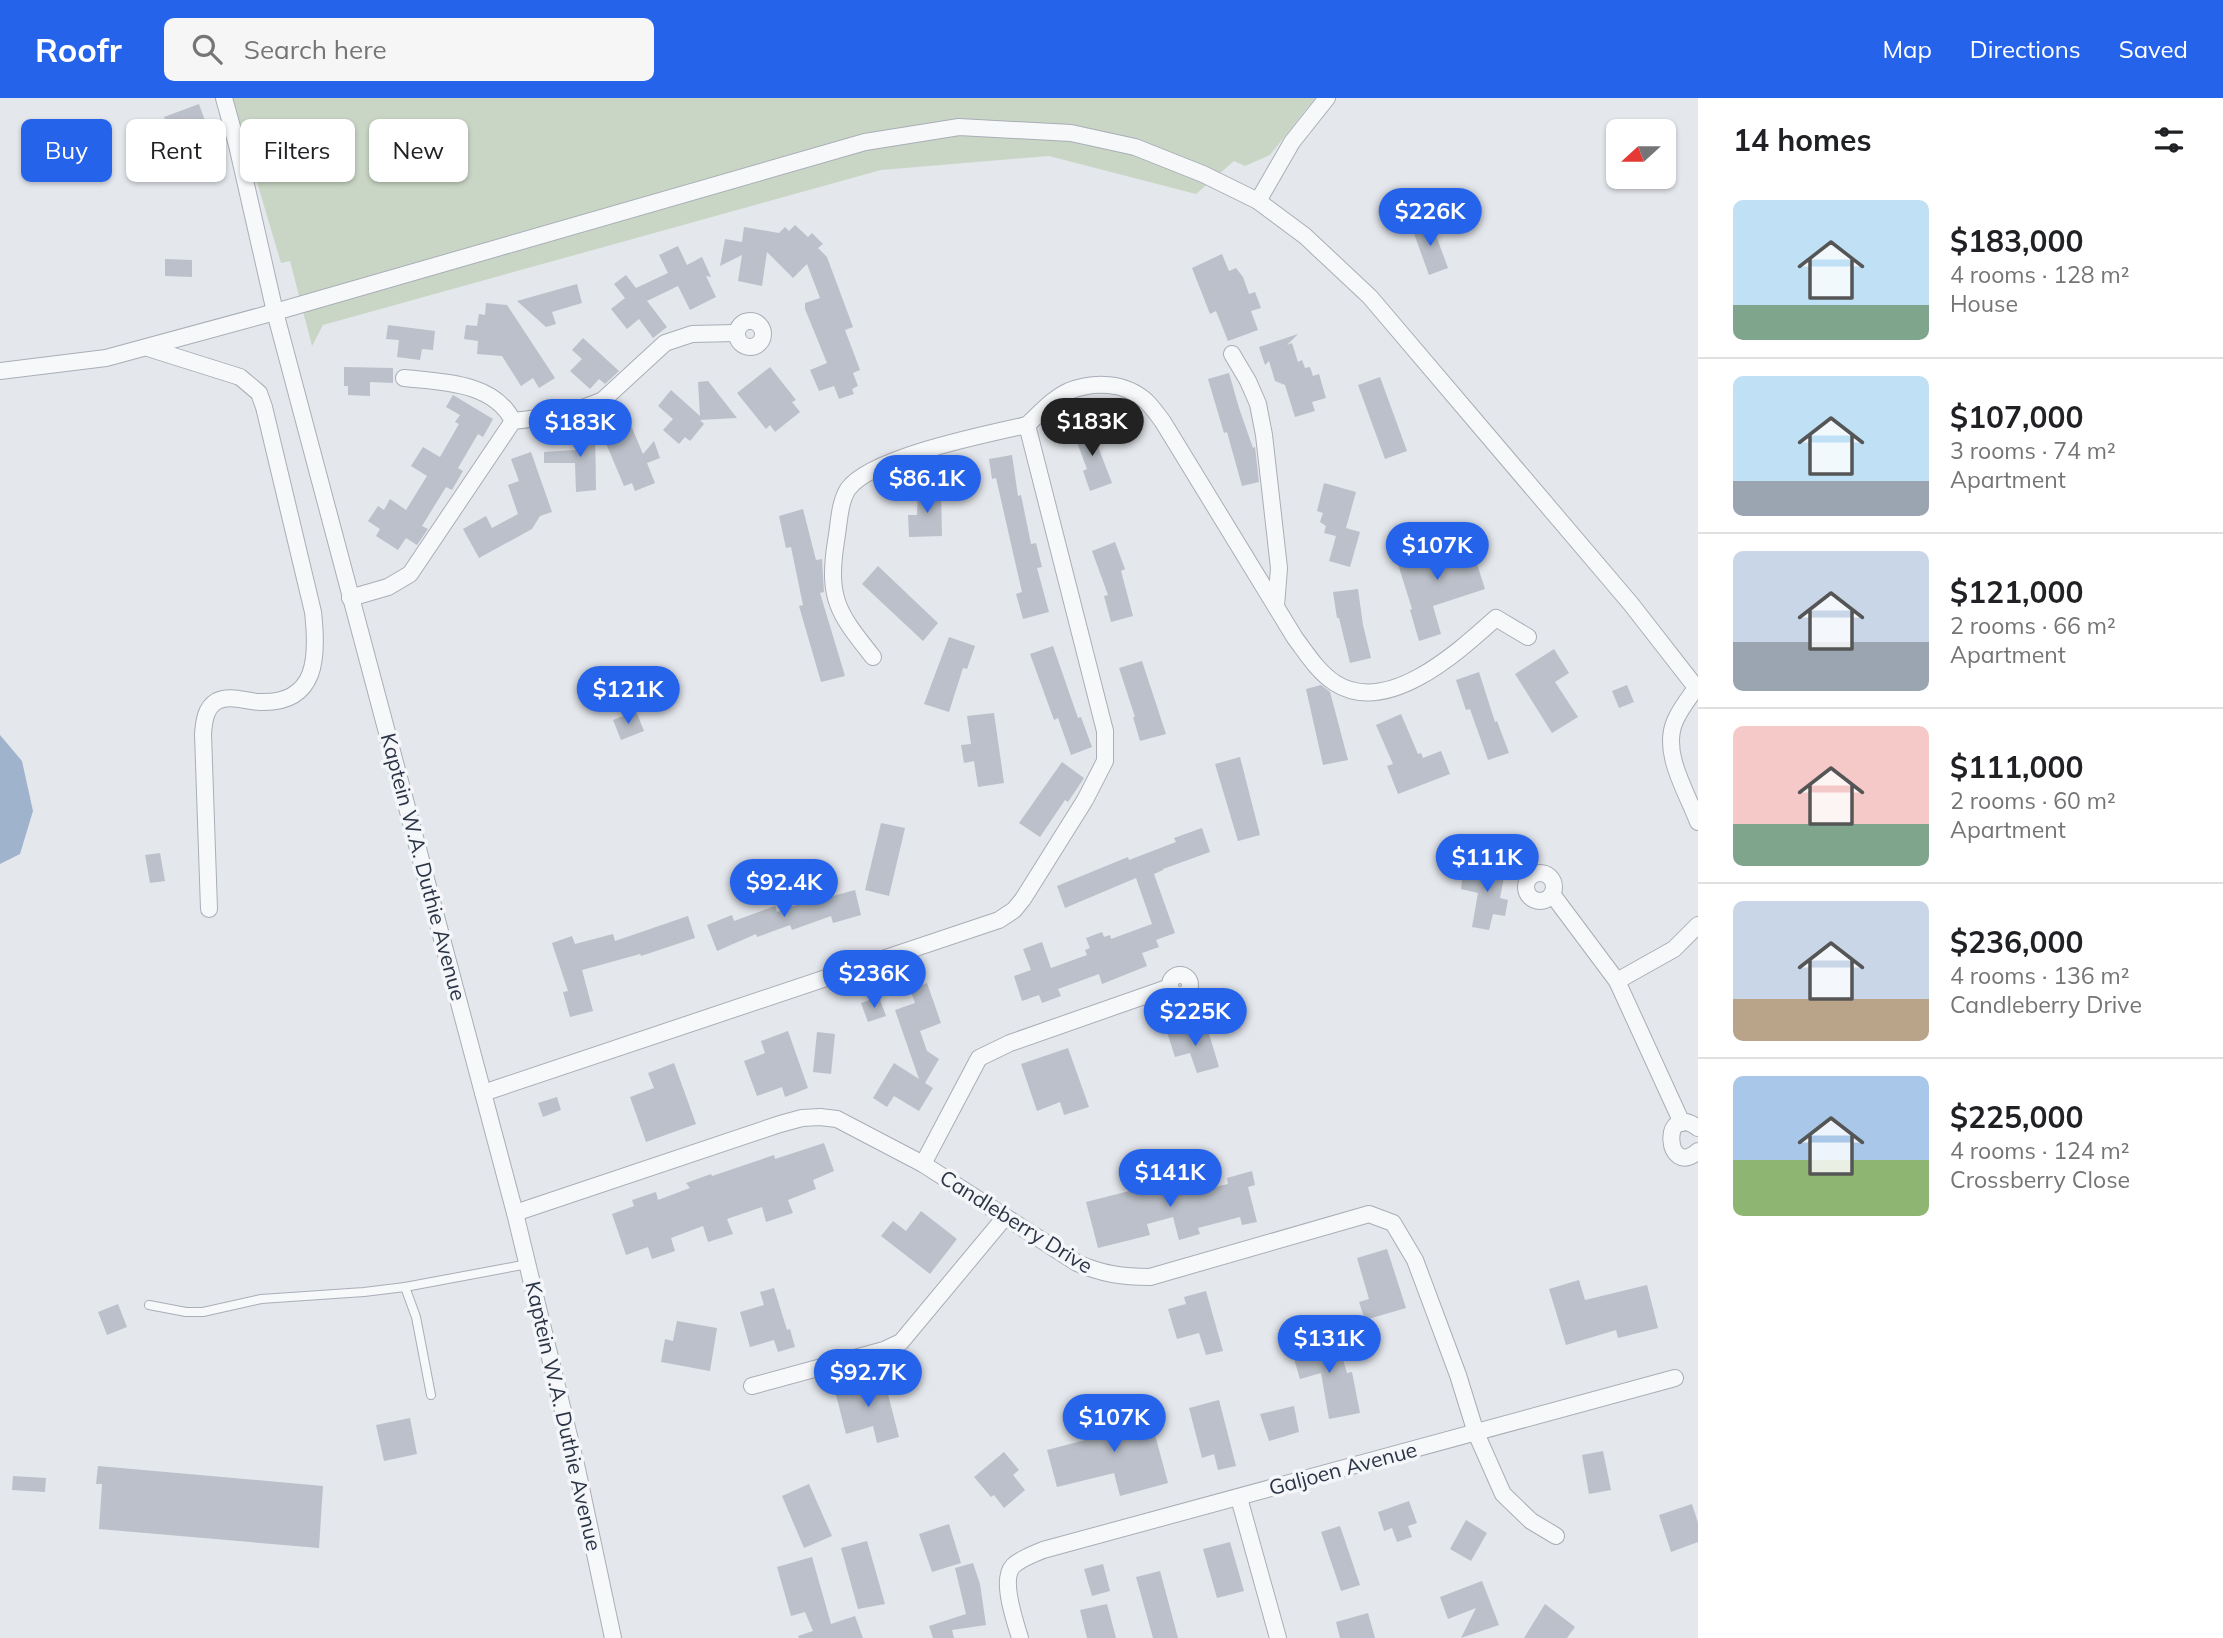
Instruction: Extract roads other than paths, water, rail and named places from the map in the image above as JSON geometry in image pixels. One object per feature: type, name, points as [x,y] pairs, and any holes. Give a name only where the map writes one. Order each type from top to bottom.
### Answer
[{"type":"street","name":"Kaptein W.A. Duthie Avenue","points":[[224,98],[275,313],[439,920],[528,1264],[577,1469],[613,1638]]},
{"type":"street","points":[[1258,201],[1292,142],[1327,98]]},
{"type":"street","points":[[0,371],[106,358],[275,313],[865,142],[959,127],[1071,132],[1135,147],[1203,174],[1258,201],[1305,236],[1370,297],[1631,604],[1697,689],[1673,723],[1671,739],[1673,761],[1698,822]]},
{"type":"street","points":[[350,598],[388,587],[411,574],[513,421],[591,406],[603,400],[665,344],[692,334],[736,333]]},
{"type":"street","points":[[146,347],[240,377],[259,393],[313,612],[317,646],[313,666],[296,694],[285,700],[261,702],[226,698],[210,708],[204,718],[209,909]]},
{"type":"street","points":[[1232,354],[1258,404],[1264,435],[1279,568],[1276,606]]},
{"type":"street","points":[[404,378],[451,383],[475,389],[494,397],[506,408],[513,421]]},
{"type":"street","points":[[873,657],[844,620],[835,600],[832,567],[846,492],[854,482],[878,467],[951,442],[1027,425],[1068,391],[1109,384],[1123,387],[1145,400],[1163,422],[1296,638],[1320,671],[1337,685],[1377,692],[1409,683],[1464,647],[1496,618],[1528,637]]},
{"type":"street","points":[[483,1093],[999,920],[1014,910],[1023,899],[1084,800],[1105,761],[1106,748],[1105,731],[1027,425]]},
{"type":"street","points":[[1552,894],[1617,981],[1690,1126],[1674,1128],[1670,1136],[1671,1146],[1676,1153],[1685,1157],[1698,1151]]},
{"type":"street","points":[[1617,981],[1674,949],[1698,925]]},
{"type":"street","points":[[923,1164],[979,1058],[1010,1043],[1170,987]]},
{"type":"street","name":"Candleberry Drive","points":[[515,1213],[802,1118],[820,1116],[837,1119],[923,1164],[1077,1263],[1123,1278],[1150,1277],[1368,1214],[1392,1223],[1415,1259],[1458,1375],[1476,1433],[1503,1494],[1531,1521],[1556,1536]]},
{"type":"street","points":[[752,1386],[884,1350],[901,1342],[915,1329],[1005,1217]]},
{"type":"street","name":"Galjoen Avenue","points":[[1020,1638],[1008,1583],[1009,1573],[1014,1565],[1043,1550],[1675,1378]]},
{"type":"street","points":[[1239,1498],[1278,1638]]},
{"type":"lane","points":[[149,1305],[186,1312],[203,1312],[261,1299],[405,1287],[528,1264]]},
{"type":"lane","points":[[405,1287],[416,1317],[431,1395]]},
{"type":"water","points":[[0,735],[22,761],[33,811],[20,854],[0,864]]}]
